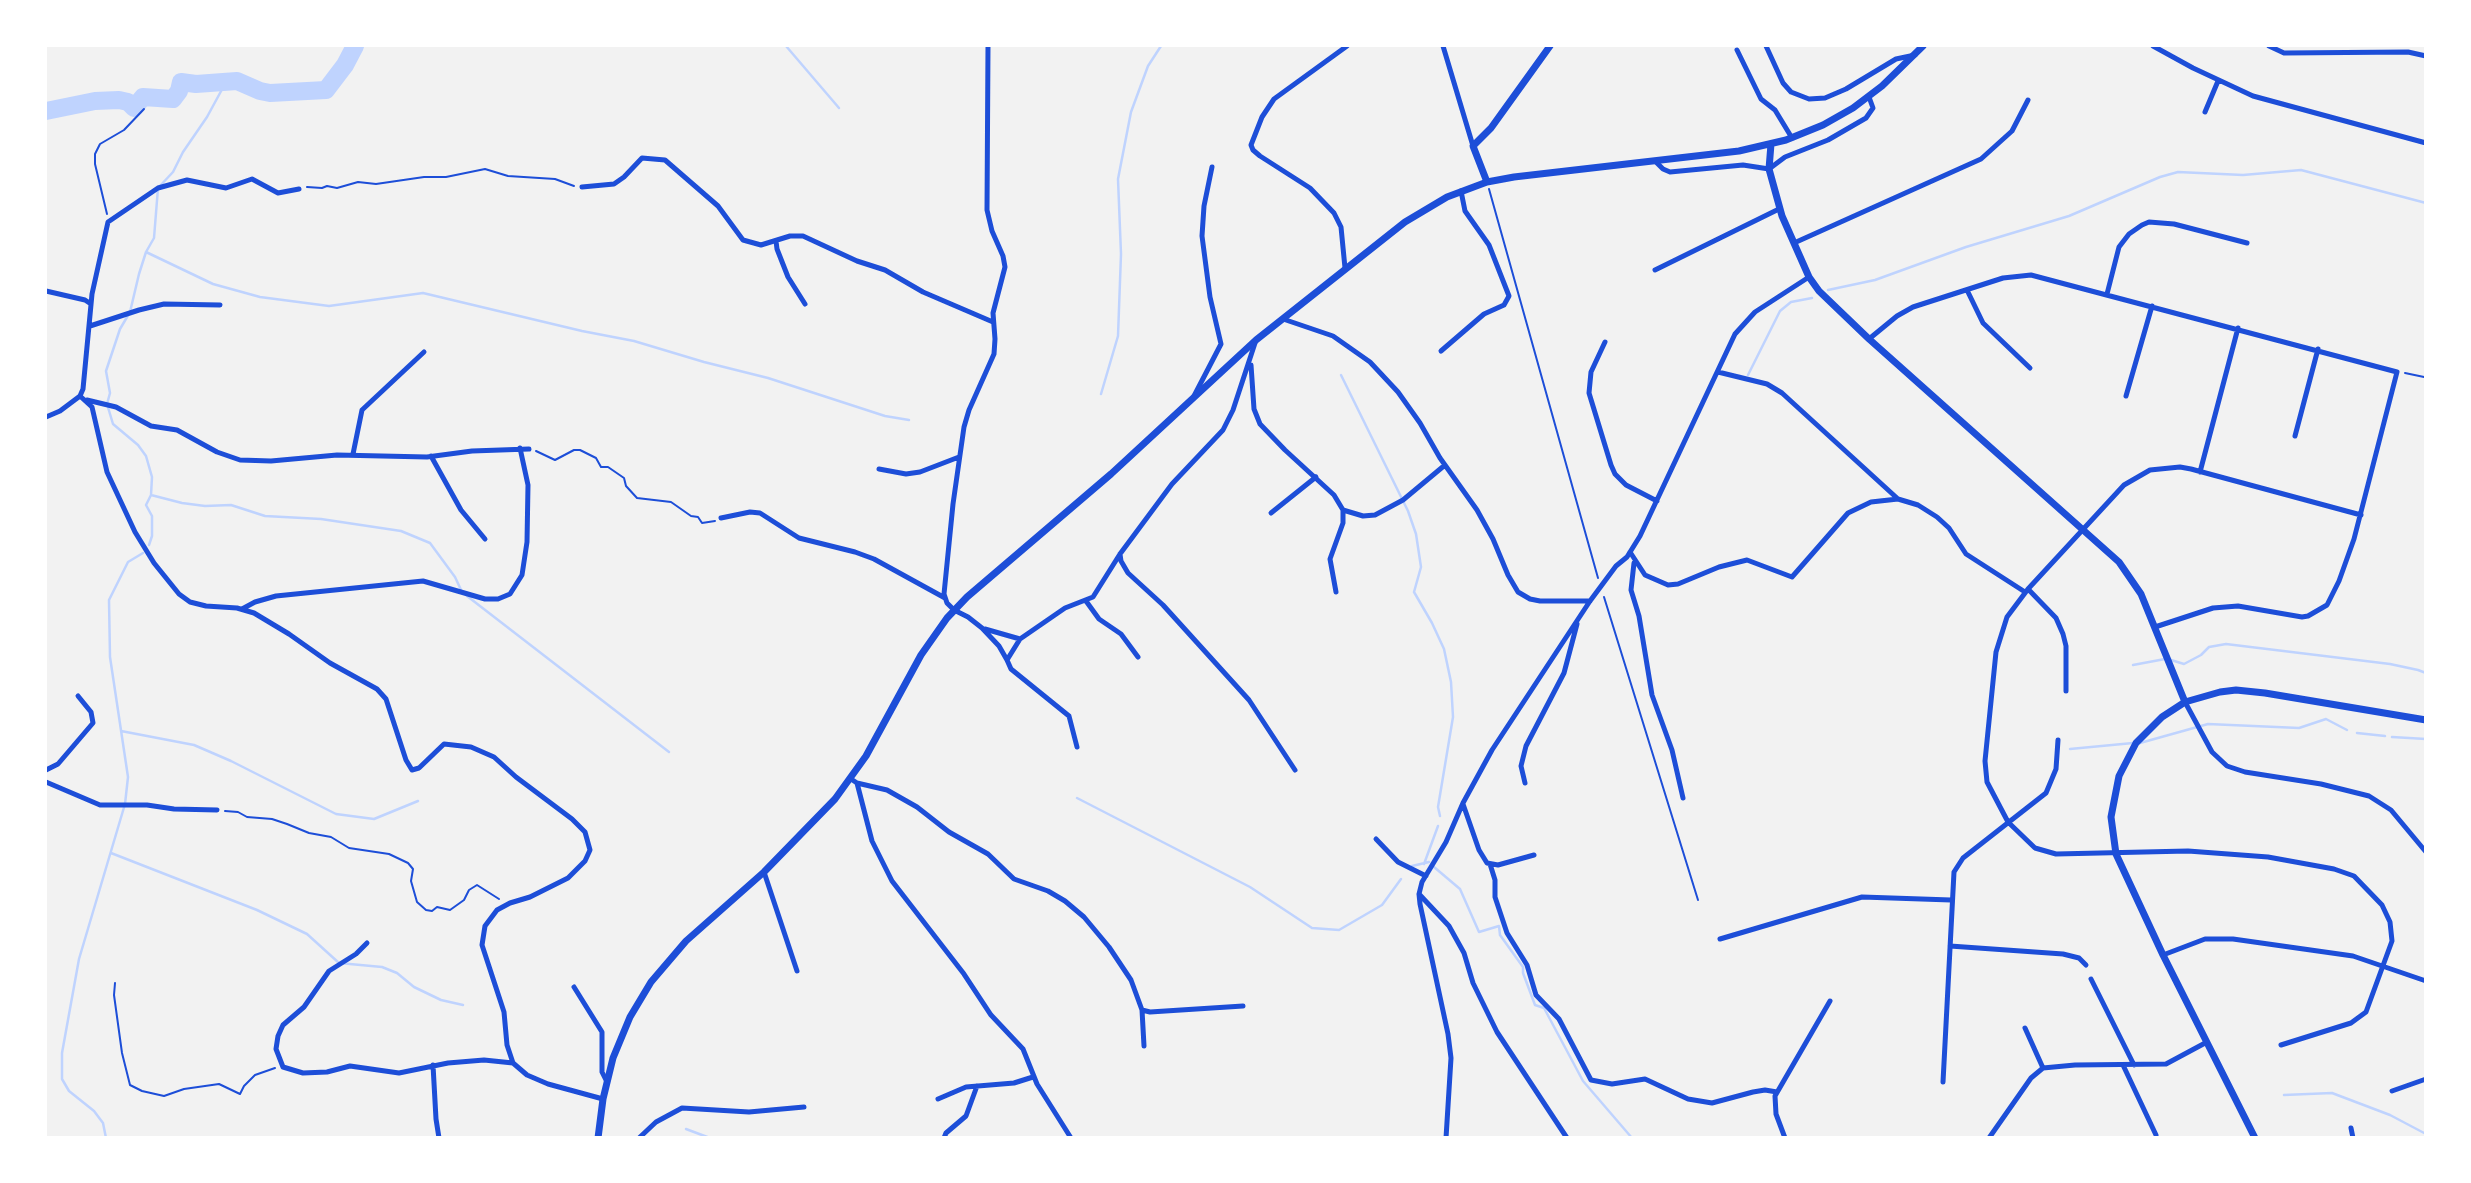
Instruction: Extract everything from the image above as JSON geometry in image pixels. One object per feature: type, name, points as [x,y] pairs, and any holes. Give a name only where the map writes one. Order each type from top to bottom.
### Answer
[{"type":"street","points":[[945,598],[967,416],[994,354],[993,307],[1004,263],[987,210],[988,46]]},
{"type":"street","points":[[1345,268],[1341,227],[1334,213],[1310,188],[1260,156],[1251,145],[1262,117],[1274,99],[1347,46]]},
{"type":"street","points":[[1443,46],[1473,146],[1487,182]]},
{"type":"street","points":[[1473,146],[1491,128],[1550,46]]},
{"type":"street","points":[[1766,46],[1783,83],[1798,96],[1809,99],[1825,97],[1846,89],[1896,59],[1915,55]]},
{"type":"street","points":[[598,1138],[607,1082],[626,1025],[658,972],[686,940],[764,872],[854,781],[920,655],[954,610],[1111,474],[1256,340],[1405,222],[1438,201],[1487,182],[1739,151],[1792,138],[1823,125],[1869,97],[1923,46]]},
{"type":"street","points":[[2153,46],[2218,81],[2270,102],[2426,144]]},
{"type":"street","points":[[2269,46],[2284,53],[2408,52],[2426,56]]},
{"type":"street","points":[[1737,50],[1761,99],[1775,110],[1792,138]]},
{"type":"street","points":[[2205,112],[2218,81]]},
{"type":"street","points":[[1655,161],[1670,172],[1743,165],[1769,169],[1785,157],[1828,140],[1866,118],[1872,108],[1869,97]]},
{"type":"street","points":[[1794,243],[1981,159],[2012,131],[2028,100]]},
{"type":"street","points":[[1771,144],[1769,169],[1779,209],[1810,276],[1824,296],[2126,570],[2141,594],[2185,702],[2212,752],[2227,766],[2245,772],[2356,792],[2378,800],[2399,818],[2426,852]]},
{"type":"street","points":[[582,187],[610,186],[620,181],[642,159],[663,159],[718,206],[743,240],[761,244],[790,236],[803,236],[857,261],[885,270],[923,292],[993,322]]},
{"type":"street","points":[[1194,396],[1221,344],[1210,297],[1202,236],[1203,206],[1212,167]]},
{"type":"street","points":[[46,417],[60,411],[80,396],[85,384],[91,304],[108,222],[158,188],[187,180],[226,188],[252,179],[278,193],[299,189]]},
{"type":"street","points":[[1441,351],[1484,314],[1504,305],[1509,296],[1489,245],[1465,211],[1461,191]]},
{"type":"street","points":[[1656,270],[1779,209]]},
{"type":"street","points":[[2107,294],[2119,247],[2129,234],[2149,222],[2174,224],[2247,243]]},
{"type":"street","points":[[776,241],[788,277],[805,304]]},
{"type":"street","points":[[1869,339],[1906,311],[2003,278],[2025,275],[2054,280],[2397,372],[2361,515],[2345,565],[2327,605],[2308,616],[2225,606],[2203,610],[2155,627]]},
{"type":"street","points":[[1446,1138],[1451,1078],[1448,1034],[1419,894],[1426,876],[1492,750],[1590,601],[1630,552],[1657,501],[1735,334],[1755,312],[1810,276]]},
{"type":"street","points":[[1967,290],[1983,323],[2030,368]]},
{"type":"street","points":[[46,291],[85,300],[91,304]]},
{"type":"street","points":[[90,326],[164,304],[220,305]]},
{"type":"street","points":[[2126,396],[2152,306]]},
{"type":"street","points":[[1283,319],[1333,336],[1370,362],[1398,392],[1493,538],[1518,592],[1540,601],[1590,601]]},
{"type":"street","points":[[2200,472],[2238,328]]},
{"type":"street","points":[[1007,660],[1020,639],[1065,608],[1093,597],[1100,589],[1120,554],[1172,484],[1223,430],[1256,340]]},
{"type":"street","points":[[1605,342],[1589,380],[1589,393],[1611,465],[1615,474],[1626,485],[1657,501]]},
{"type":"street","points":[[2295,436],[2318,349]]},
{"type":"street","points":[[353,454],[362,410],[424,352]]},
{"type":"street","points":[[1251,359],[1256,416],[1269,435],[1334,495],[1343,510],[1343,523],[1330,559],[1336,592]]},
{"type":"street","points":[[1718,372],[1767,384],[1782,393],[1898,499]]},
{"type":"street","points":[[80,396],[116,407],[151,426],[177,430],[217,452],[234,458],[271,461],[353,454],[431,456],[529,449]]},
{"type":"street","points":[[87,400],[95,414],[104,466],[111,484],[135,532],[160,572],[179,594],[190,602],[206,606],[242,609],[289,634],[330,663],[381,692],[386,699],[411,769],[418,769],[444,744],[471,747],[494,757],[580,826],[590,850],[585,861],[574,873],[543,891],[497,910],[485,926],[482,945],[504,1012],[508,1053],[513,1063],[536,1079],[603,1099]]},
{"type":"street","points":[[242,609],[276,596],[423,581],[485,599],[498,599],[510,594],[522,575],[527,542],[528,485],[520,449]]},
{"type":"street","points":[[431,456],[461,510],[485,539]]},
{"type":"street","points":[[879,469],[906,474],[920,472],[960,457]]},
{"type":"street","points":[[1343,510],[1363,516],[1375,515],[1403,500],[1445,465]]},
{"type":"street","points":[[2281,1045],[2351,1023],[2370,1005],[2392,941],[2390,922],[2382,905],[2354,876],[2334,869],[2268,857],[2188,850],[2116,854],[2048,853],[2028,843],[2008,822],[1987,782],[1985,761],[1997,643],[2007,617],[2027,590],[2124,485],[2150,470],[2180,467],[2361,515]]},
{"type":"street","points":[[1271,513],[1316,478]]},
{"type":"street","points":[[1630,552],[1634,562],[1645,575],[1668,585],[1747,560],[1792,577],[1848,513],[1871,502],[1898,499],[1919,505],[1950,528],[1966,554],[2027,590],[2056,618],[2066,646],[2066,691]]},
{"type":"street","points":[[721,519],[757,512],[799,538],[874,559],[945,598],[954,610],[982,628],[999,646],[1011,669],[1069,716],[1077,747]]},
{"type":"street","points":[[1120,554],[1128,573],[1163,605],[1249,699],[1295,770]]},
{"type":"street","points":[[1634,562],[1632,590],[1644,639],[1652,695],[1672,750],[1683,797]]},
{"type":"street","points":[[1086,601],[1099,619],[1121,634],[1138,657]]},
{"type":"street","points":[[1525,783],[1521,766],[1526,746],[1564,673],[1578,621]]},
{"type":"street","points":[[982,628],[1020,639]]},
{"type":"street","points":[[2255,1138],[2116,854],[2111,817],[2115,789],[2124,763],[2151,726],[2185,702],[2204,695],[2236,690],[2426,720]]},
{"type":"street","points":[[46,770],[58,764],[93,723],[93,715],[78,696]]},
{"type":"street","points":[[1942,1082],[1952,878],[1959,861],[2046,793],[2056,769],[2059,740]]},
{"type":"street","points":[[854,781],[874,785],[901,797],[949,832],[988,854],[1014,879],[1048,891],[1072,907],[1098,933],[1131,980],[1142,1010],[1144,1046]]},
{"type":"street","points":[[854,781],[872,841],[892,881],[964,974],[991,1015],[1023,1049],[1033,1077],[1071,1138]]},
{"type":"street","points":[[46,782],[100,805],[217,810]]},
{"type":"street","points":[[1463,803],[1479,850],[1490,864],[1495,880],[1495,897],[1507,933],[1527,965],[1536,995],[1559,1019],[1591,1080],[1612,1084],[1645,1079],[1688,1099],[1712,1103],[1753,1092],[1777,1092]]},
{"type":"street","points":[[1376,839],[1398,862],[1426,876]]},
{"type":"street","points":[[1490,864],[1534,855]]},
{"type":"street","points":[[764,872],[797,971]]},
{"type":"street","points":[[1419,894],[1449,926],[1464,953],[1476,991],[1497,1032],[1567,1138]]},
{"type":"street","points":[[1720,939],[1862,897],[1951,900]]},
{"type":"street","points":[[2164,955],[2205,939],[2227,939],[2353,956],[2426,981]]},
{"type":"street","points":[[367,943],[356,954],[329,971],[304,1007],[283,1025],[276,1049],[283,1067],[303,1073],[327,1072],[350,1066],[398,1073],[433,1065],[484,1060],[513,1063]]},
{"type":"street","points":[[1950,946],[2063,954],[2081,959],[2086,965]]},
{"type":"street","points":[[2091,979],[2134,1065]]},
{"type":"street","points":[[575,988],[603,1032],[602,1072],[607,1082]]},
{"type":"street","points":[[1785,1138],[1776,1114],[1774,1102],[1777,1092],[1829,1001]]},
{"type":"street","points":[[1142,1010],[1150,1012],[1243,1006]]},
{"type":"street","points":[[2025,1028],[2043,1068]]},
{"type":"street","points":[[1989,1138],[2031,1078],[2043,1068],[2075,1065],[2166,1065],[2207,1042]]},
{"type":"street","points":[[433,1065],[439,1138]]},
{"type":"street","points":[[2123,1065],[2156,1135]]},
{"type":"street","points":[[939,1099],[966,1087],[1014,1083],[1033,1077]]},
{"type":"street","points":[[2392,1091],[2426,1079]]},
{"type":"street","points":[[944,1138],[946,1133],[966,1116],[977,1086]]},
{"type":"street","points":[[639,1138],[656,1122],[682,1108],[749,1112],[804,1107]]},
{"type":"street","points":[[2351,1128],[2353,1138]]},
{"type":"path","points":[[108,222],[95,153],[100,144],[124,130],[144,110]]},
{"type":"path","points":[[299,189],[327,186],[337,188],[358,182],[376,184],[424,177],[446,177],[485,169],[516,177],[555,179],[582,187]]},
{"type":"path","points":[[1487,182],[1601,587],[1698,900]]},
{"type":"path","points":[[2397,372],[2424,377]]},
{"type":"path","points":[[529,449],[555,460],[574,450],[580,450],[596,458],[601,467],[608,467],[624,478],[626,486],[637,498],[671,502],[691,516],[698,517],[702,523],[721,519]]},
{"type":"path","points":[[217,810],[272,819],[309,833],[331,837],[349,848],[389,854],[408,863],[413,869],[411,881],[417,902],[426,910],[432,911],[438,907],[450,910],[464,900],[469,890],[477,885],[504,905]]},
{"type":"path","points":[[115,983],[114,995],[122,1053],[130,1085],[135,1088],[164,1096],[188,1088],[219,1084],[240,1094],[255,1075],[283,1067]]},
{"type":"waterway","points":[[46,111],[95,101],[119,100],[128,102],[134,108],[143,97],[173,99],[181,82],[196,84],[237,81],[270,93],[326,90],[345,65],[355,46]]},
{"type":"waterway","points":[[786,46],[839,108]]},
{"type":"waterway","points":[[1101,394],[1118,336],[1121,254],[1118,179],[1131,112],[1148,66],[1161,46]]},
{"type":"waterway","points":[[149,545],[152,516],[146,505],[151,495],[152,477],[146,456],[138,445],[113,424],[107,404],[110,393],[106,371],[120,329],[130,312],[146,252],[154,238],[158,188],[173,172],[226,82]]},
{"type":"waterway","points":[[1828,290],[1875,280],[1966,247],[2069,216],[2160,177],[2178,172],[2243,175],[2301,170],[2426,203]]},
{"type":"waterway","points":[[146,252],[213,284],[260,297],[329,306],[423,293],[634,341],[768,378],[885,416],[909,420]]},
{"type":"waterway","points":[[1748,375],[1780,311],[1791,302],[1812,298]]},
{"type":"waterway","points":[[1341,375],[1408,511],[1416,534],[1421,567],[1414,592],[1444,649],[1451,682],[1453,717],[1438,807],[1440,816]]},
{"type":"waterway","points":[[151,495],[205,506],[231,505],[265,516],[321,519],[401,531],[430,543],[455,577],[462,592]]},
{"type":"waterway","points":[[106,1138],[103,1123],[94,1111],[69,1091],[62,1079],[62,1053],[79,959],[125,804],[128,777],[110,657],[109,600],[128,562],[143,553]]},
{"type":"waterway","points":[[467,596],[669,752]]},
{"type":"waterway","points":[[2171,660],[2184,664],[2201,655],[2209,647],[2226,644],[2390,664],[2426,673]]},
{"type":"waterway","points":[[2133,665],[2165,659]]},
{"type":"waterway","points":[[2140,743],[2208,724],[2299,728],[2326,719],[2347,730]]},
{"type":"waterway","points":[[121,731],[194,745],[336,814],[374,819],[418,801]]},
{"type":"waterway","points":[[2357,733],[2385,736]]},
{"type":"waterway","points":[[2392,737],[2426,739]]},
{"type":"waterway","points":[[2070,749],[2133,743]]},
{"type":"waterway","points":[[1077,798],[1250,887],[1312,928],[1339,930],[1382,905],[1401,879]]},
{"type":"waterway","points":[[1424,864],[1438,826]]},
{"type":"waterway","points":[[111,853],[257,910],[307,934],[339,963],[382,967],[441,1000],[463,1005]]},
{"type":"waterway","points":[[1412,866],[1429,862]]},
{"type":"waterway","points":[[1434,867],[1460,889],[1479,932],[1499,926],[1500,935],[1523,967],[1535,1005],[1544,1008],[1583,1081],[1632,1138]]},
{"type":"waterway","points":[[2284,1095],[2332,1093],[2390,1115],[2426,1134]]},
{"type":"waterway","points":[[686,1129],[710,1138]]}]
